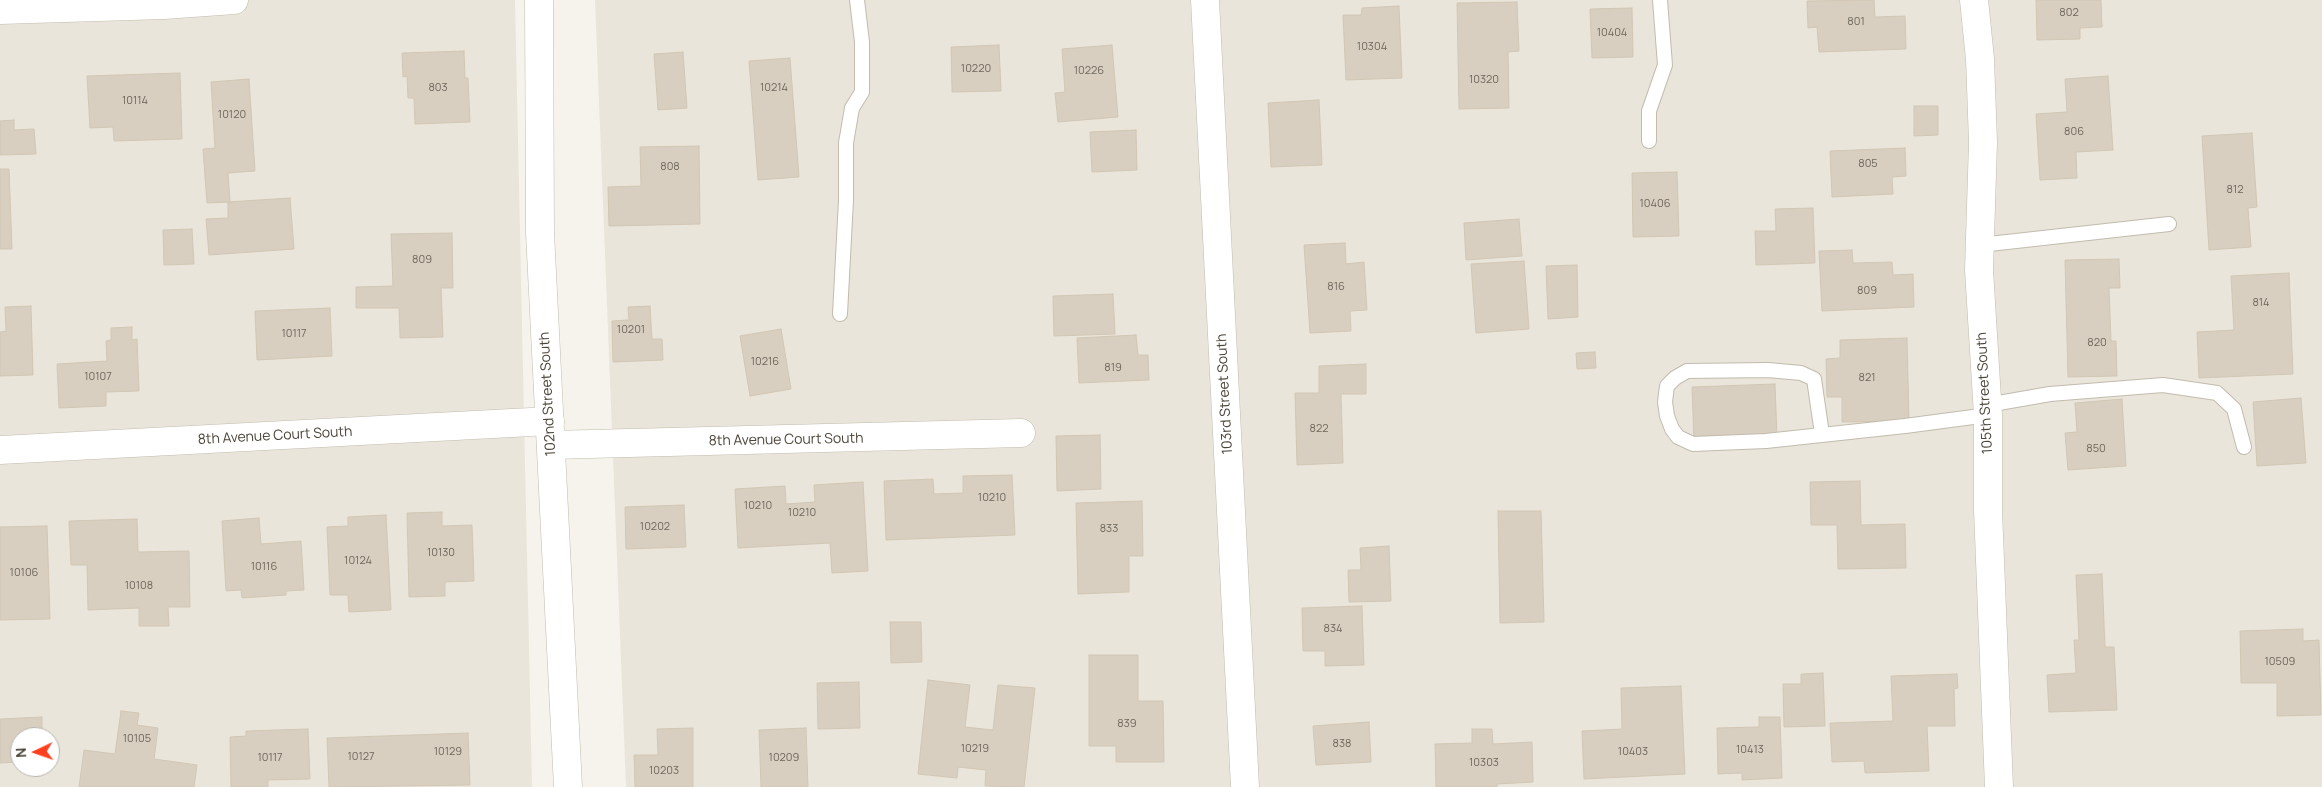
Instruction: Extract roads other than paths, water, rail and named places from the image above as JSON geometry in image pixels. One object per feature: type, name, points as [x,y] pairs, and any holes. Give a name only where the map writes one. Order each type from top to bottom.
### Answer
[{"type":"street","points":[[0,10],[164,5],[234,0]]},
{"type":"street","name":"102nd Street South","points":[[539,0],[540,233],[568,787]]},
{"type":"street","name":"103rd Street South","points":[[1205,0],[1245,787]]},
{"type":"street","name":"105th Street South","points":[[1974,0],[1980,59],[1983,142],[1980,245],[1982,336],[1988,410],[1988,510],[1999,787]]},
{"type":"street","name":"8th Avenue Court South","points":[[0,450],[550,433],[948,436],[1021,433]]},
{"type":"lane","points":[[840,314],[846,200],[846,143],[852,108],[862,92],[862,42],[857,0]]},
{"type":"lane","points":[[1649,141],[1650,112],[1665,66],[1660,0]]},
{"type":"lane","points":[[1980,245],[2169,224]]},
{"type":"lane","points":[[1822,434],[1814,379],[1801,373],[1768,370],[1687,371],[1667,386],[1666,416],[1678,438],[1693,444],[1766,441],[1906,426],[1988,410],[2050,394],[2164,385],[2217,393],[2234,410],[2244,447]]}]
